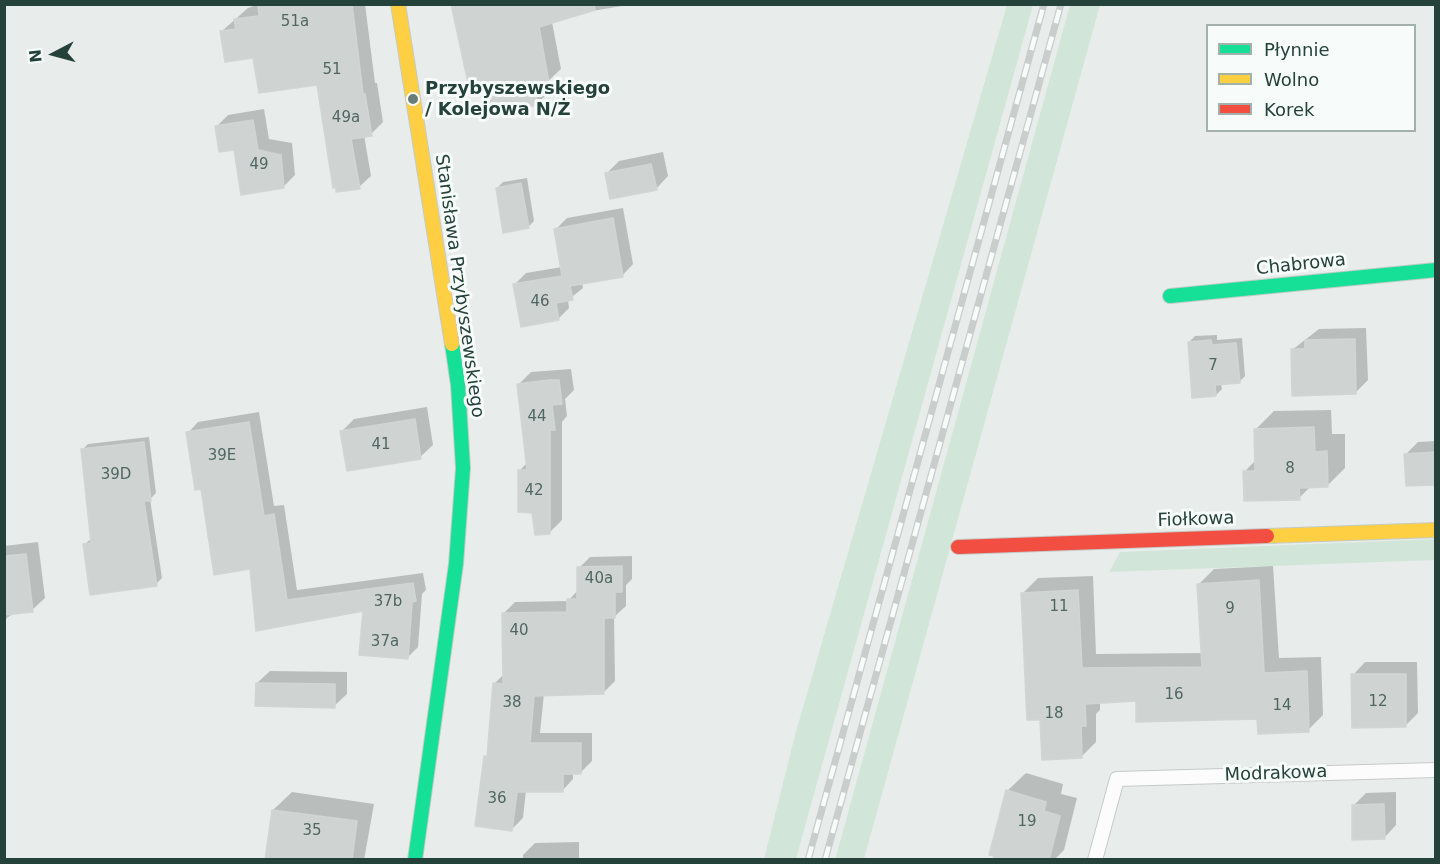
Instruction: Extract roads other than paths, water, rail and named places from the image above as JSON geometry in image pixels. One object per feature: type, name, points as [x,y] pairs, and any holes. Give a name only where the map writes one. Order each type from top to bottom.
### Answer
[{"type":"street","name":"Stanisława Przybyszewskiego","points":[[398,4],[458,385],[463,468],[454,576],[415,860]]},
{"type":"street","name":"Chabrowa","points":[[1170,296],[1436,270]]},
{"type":"street","name":"Fiołkowa","points":[[958,547],[1436,530]]},
{"type":"lane","name":"Modrakowa","points":[[1095,860],[1117,778],[1436,770]]},
{"type":"railway","points":[[808,860],[1044,4]]},
{"type":"railway","points":[[825,860],[1061,4]]},
{"type":"place","name":"Przybyszewskiego / Kolejowa N/Ż","points":[[413,99]]}]
